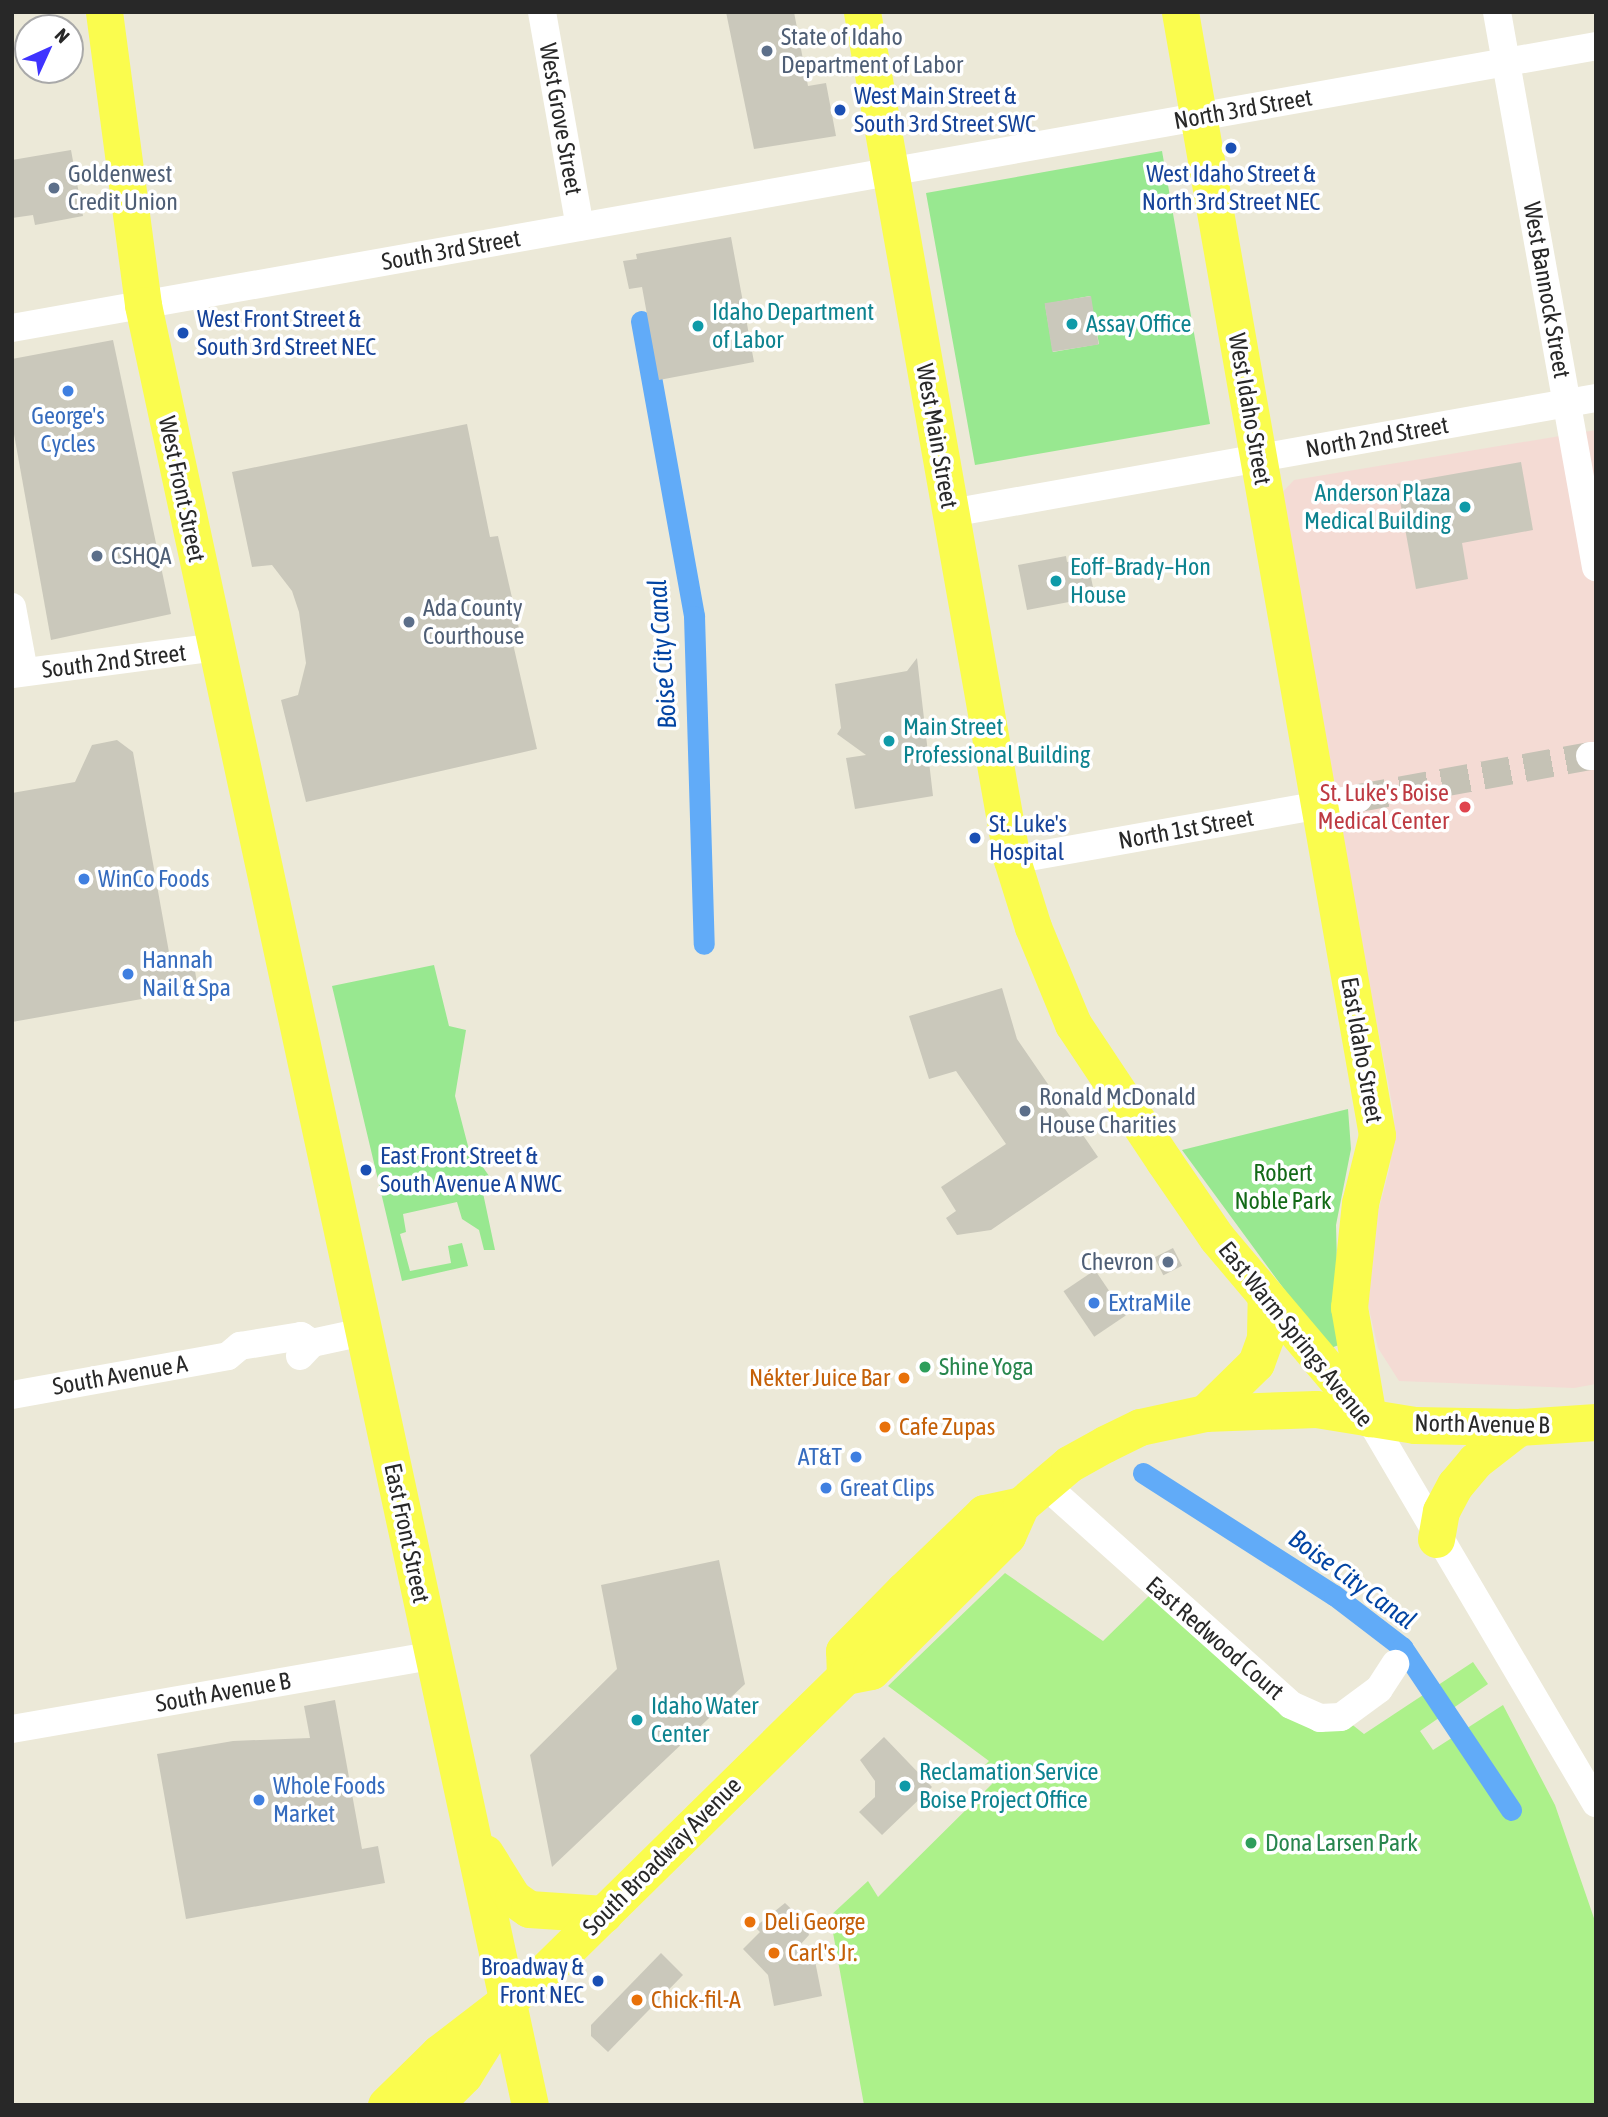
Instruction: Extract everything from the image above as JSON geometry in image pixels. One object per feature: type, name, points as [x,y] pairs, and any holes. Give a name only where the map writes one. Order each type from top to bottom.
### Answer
[{"type":"main road","name":"West Front Street","points":[[104,12],[143,304],[284,962]]},
{"type":"main road","name":"West Main Street","points":[[862,12],[1012,860]]},
{"type":"main road","name":"West Idaho Street","points":[[1180,12],[1320,805]]},
{"type":"main road","name":"East Idaho Street","points":[[1320,805],[1377,1135],[1360,1203],[1349,1307],[1369,1418]]},
{"type":"main road","name":"East Warm Springs Avenue","points":[[1012,860],[1073,1024],[1217,1238],[1369,1418]]},
{"type":"main road","name":"East Front Street","points":[[284,962],[530,2105]]},
{"type":"main road","points":[[1205,1413],[1256,1363],[1265,1338],[1266,1299]]},
{"type":"main road","name":"South Broadway Avenue","points":[[845,1676],[844,1651],[984,1513],[1032,1494],[1069,1464],[1140,1427],[1205,1413],[1315,1409],[1369,1418]]},
{"type":"main road","name":"North Avenue B","points":[[1369,1418],[1519,1427],[1596,1422]]},
{"type":"main road","points":[[1436,1539],[1441,1511],[1455,1485],[1475,1461],[1519,1427]]},
{"type":"main road","name":"South Broadway Avenue","points":[[386,2105],[439,2053],[508,2005],[845,1676],[871,1671],[1007,1536],[1032,1494]]},
{"type":"main road","points":[[887,1607],[899,1614],[945,1580],[965,1579]]},
{"type":"main road","points":[[470,1824],[499,1879],[521,1904],[543,1913],[604,1914]]},
{"type":"main road","name":"South Broadway Avenue","points":[[434,2105],[464,2075],[508,2005]]},
{"type":"street","name":"West Grove Street","points":[[542,12],[580,227]]},
{"type":"street","name":"West Bannock Street","points":[[1497,12],[1596,567]]},
{"type":"street","name":"North 3rd Street","points":[[890,171],[1596,47]]},
{"type":"street","name":"South 3rd Street","points":[[12,328],[890,171]]},
{"type":"street","name":"North 2nd Street","points":[[951,513],[1596,398]]},
{"type":"street","points":[[12,607],[18,673]]},
{"type":"street","name":"South 2nd Street","points":[[18,673],[216,647]]},
{"type":"street","name":"North 1st Street","points":[[1012,860],[1359,798]]},
{"type":"street","name":"South Avenue A","points":[[12,1395],[228,1356],[240,1346],[279,1339],[301,1336],[312,1343],[363,1332]]},
{"type":"street","name":"East Warm Springs Avenue","points":[[1369,1418],[1436,1539],[1589,1775],[1596,1803]]},
{"type":"street","name":"East Redwood Court","points":[[1032,1494],[1291,1704],[1320,1718],[1341,1717],[1380,1689],[1395,1664]]},
{"type":"street","name":"South Avenue B","points":[[12,1729],[434,1655]]},
{"type":"shaded area","name":"St. Luke's Boise Medical Center","points":[[1596,430],[1596,1384],[1574,1388],[1399,1381],[1378,1348],[1368,1305],[1366,1257],[1390,1166],[1394,1114],[1276,499],[1294,480]]},
{"type":"green space","points":[[1162,151],[1210,424],[975,465],[926,193]],"holes":[[[1090,296],[1099,344],[1053,352],[1045,304]]]},
{"type":"green space","points":[[434,965],[449,1026],[466,1030],[455,1096],[468,1146],[494,1183],[483,1193],[495,1250],[484,1250],[479,1230],[462,1219],[457,1202],[403,1214],[406,1232],[400,1234],[410,1271],[451,1263],[448,1246],[462,1243],[468,1266],[402,1281],[332,986]]},
{"type":"green space","name":"Robert Noble Park","points":[[1348,1109],[1351,1149],[1336,1225],[1339,1345],[1328,1349],[1182,1150]]},
{"type":"green space","name":"Dona Larsen Park","points":[[1005,1573],[1103,1641],[1152,1593],[1323,1720],[1335,1711],[1364,1734],[1473,1662],[1488,1684],[1420,1731],[1433,1750],[1503,1705],[1555,1805],[1596,1924],[1596,2105],[864,2105],[830,1916],[868,1881],[878,1897],[992,1784],[984,1766],[989,1761],[888,1686]]},
{"type":"building","name":"State of Idaho Department of Labor","points":[[726,12],[794,12],[808,86],[826,83],[836,136],[754,149]]},
{"type":"building","name":"Goldenwest Credit Union","points":[[71,150],[83,216],[35,225],[33,215],[12,218],[12,160]]},
{"type":"building","name":"Idaho Department of Labor","points":[[731,237],[754,362],[659,380],[642,287],[629,289],[623,261],[637,259],[636,254]]},
{"type":"building","name":"Assay Office","points":[[1091,296],[1099,344],[1052,352],[1045,303]]},
{"type":"building","points":[[113,340],[171,614],[51,640],[12,423],[12,359]]},
{"type":"building","name":"Ada County Courthouse","points":[[467,424],[490,537],[498,536],[520,633],[511,635],[537,749],[306,802],[281,700],[298,695],[306,663],[299,612],[292,591],[272,565],[252,567],[232,472]]},
{"type":"building","name":"Anderson Plaza Medical Building","points":[[1521,462],[1533,530],[1462,543],[1468,579],[1416,589],[1397,484]]},
{"type":"building","name":"Eoff–Brady–Hon House","points":[[1066,556],[1067,562],[1087,558],[1095,597],[1027,610],[1018,565]]},
{"type":"building","name":"Main Street Professional Building","points":[[917,658],[933,796],[855,809],[846,758],[866,755],[837,734],[841,728],[835,684],[907,671]]},
{"type":"building","name":"WinCo Foods","points":[[117,740],[133,752],[172,969],[194,965],[198,989],[12,1022],[12,793],[75,782],[92,745]]},
{"type":"building","name":"Ronald McDonald House Charities","points":[[1002,988],[1017,1039],[1098,1157],[991,1230],[957,1235],[946,1218],[956,1211],[941,1187],[1006,1144],[956,1071],[929,1079],[909,1016]]},
{"type":"building","name":"Chevron","points":[[1173,1248],[1182,1266],[1163,1275],[1154,1258]]},
{"type":"building","name":"ExtraMile","points":[[1095,1270],[1126,1316],[1094,1337],[1063,1291]]},
{"type":"building","name":"Idaho Water Center","points":[[719,1560],[745,1684],[552,1867],[530,1755],[617,1669],[601,1585]]},
{"type":"building","name":"Whole Foods Market","points":[[335,1700],[362,1849],[378,1846],[385,1883],[186,1919],[157,1754],[233,1741],[310,1738],[304,1706]]},
{"type":"building","name":"Reclamation Service Boise Project Office","points":[[884,1737],[932,1787],[882,1835],[859,1812],[875,1797],[875,1781],[860,1760]]},
{"type":"building","name":"Carl's Jr.","points":[[785,1903],[807,1924],[809,1935],[800,1945],[815,1961],[822,1996],[774,2006],[768,1975],[743,1949],[760,1932],[755,1927]]},
{"type":"building","name":"Chick-fil-A","points":[[661,1953],[683,1975],[608,2052],[591,2036],[591,2025]]},
{"type":"waterway","name":"Boise City Canal","points":[[641,321],[694,616],[704,944]]},
{"type":"waterway","name":"Boise City Canal","points":[[1143,1473],[1334,1595],[1402,1647],[1511,1810]]},
{"type":"tunnel","points":[[1359,798],[1590,756]]},
{"type":"place","name":"State of Idaho Department of Labor","points":[[767,51]]},
{"type":"place","name":"West Main Street & South 3rd Street SWC","points":[[840,110]]},
{"type":"place","name":"West Idaho Street & North 3rd Street NEC","points":[[1231,148]]},
{"type":"place","name":"Goldenwest Credit Union","points":[[54,188]]},
{"type":"place","name":"Assay Office","points":[[1072,324]]},
{"type":"place","name":"Idaho Department of Labor","points":[[698,326]]},
{"type":"place","name":"West Front Street & South 3rd Street NEC","points":[[183,333]]},
{"type":"place","name":"George's Cycles","points":[[68,391]]},
{"type":"place","name":"Anderson Plaza Medical Building","points":[[1465,507]]},
{"type":"place","name":"CSHQA","points":[[97,556]]},
{"type":"place","name":"Eoff–Brady–Hon House","points":[[1056,581]]},
{"type":"place","name":"Ada County Courthouse","points":[[409,622]]},
{"type":"place","name":"Main Street Professional Building","points":[[889,741]]},
{"type":"place","name":"St. Luke's Boise Medical Center","points":[[1465,807]]},
{"type":"place","name":"St. Luke's Hospital","points":[[975,838]]},
{"type":"place","name":"WinCo Foods","points":[[84,879]]},
{"type":"place","name":"Hannah Nail & Spa","points":[[128,974]]},
{"type":"place","name":"Ronald McDonald House Charities","points":[[1025,1111]]},
{"type":"place","name":"East Front Street & South Avenue A NWC","points":[[366,1170]]},
{"type":"place","name":"Chevron","points":[[1168,1262]]},
{"type":"place","name":"ExtraMile","points":[[1094,1303]]},
{"type":"place","name":"Shine Yoga","points":[[925,1367]]},
{"type":"place","name":"Nékter Juice Bar","points":[[904,1378]]},
{"type":"place","name":"Cafe Zupas","points":[[885,1427]]},
{"type":"place","name":"AT&T","points":[[856,1457]]},
{"type":"place","name":"Great Clips","points":[[826,1488]]},
{"type":"place","name":"Idaho Water Center","points":[[637,1720]]},
{"type":"place","name":"Reclamation Service Boise Project Office","points":[[905,1786]]},
{"type":"place","name":"Whole Foods Market","points":[[259,1800]]},
{"type":"place","name":"Dona Larsen Park","points":[[1251,1843]]},
{"type":"place","name":"Deli George","points":[[750,1922]]},
{"type":"place","name":"Carl's Jr.","points":[[774,1953]]},
{"type":"place","name":"Broadway & Front NEC","points":[[598,1981]]},
{"type":"place","name":"Chick-fil-A","points":[[637,2000]]}]
